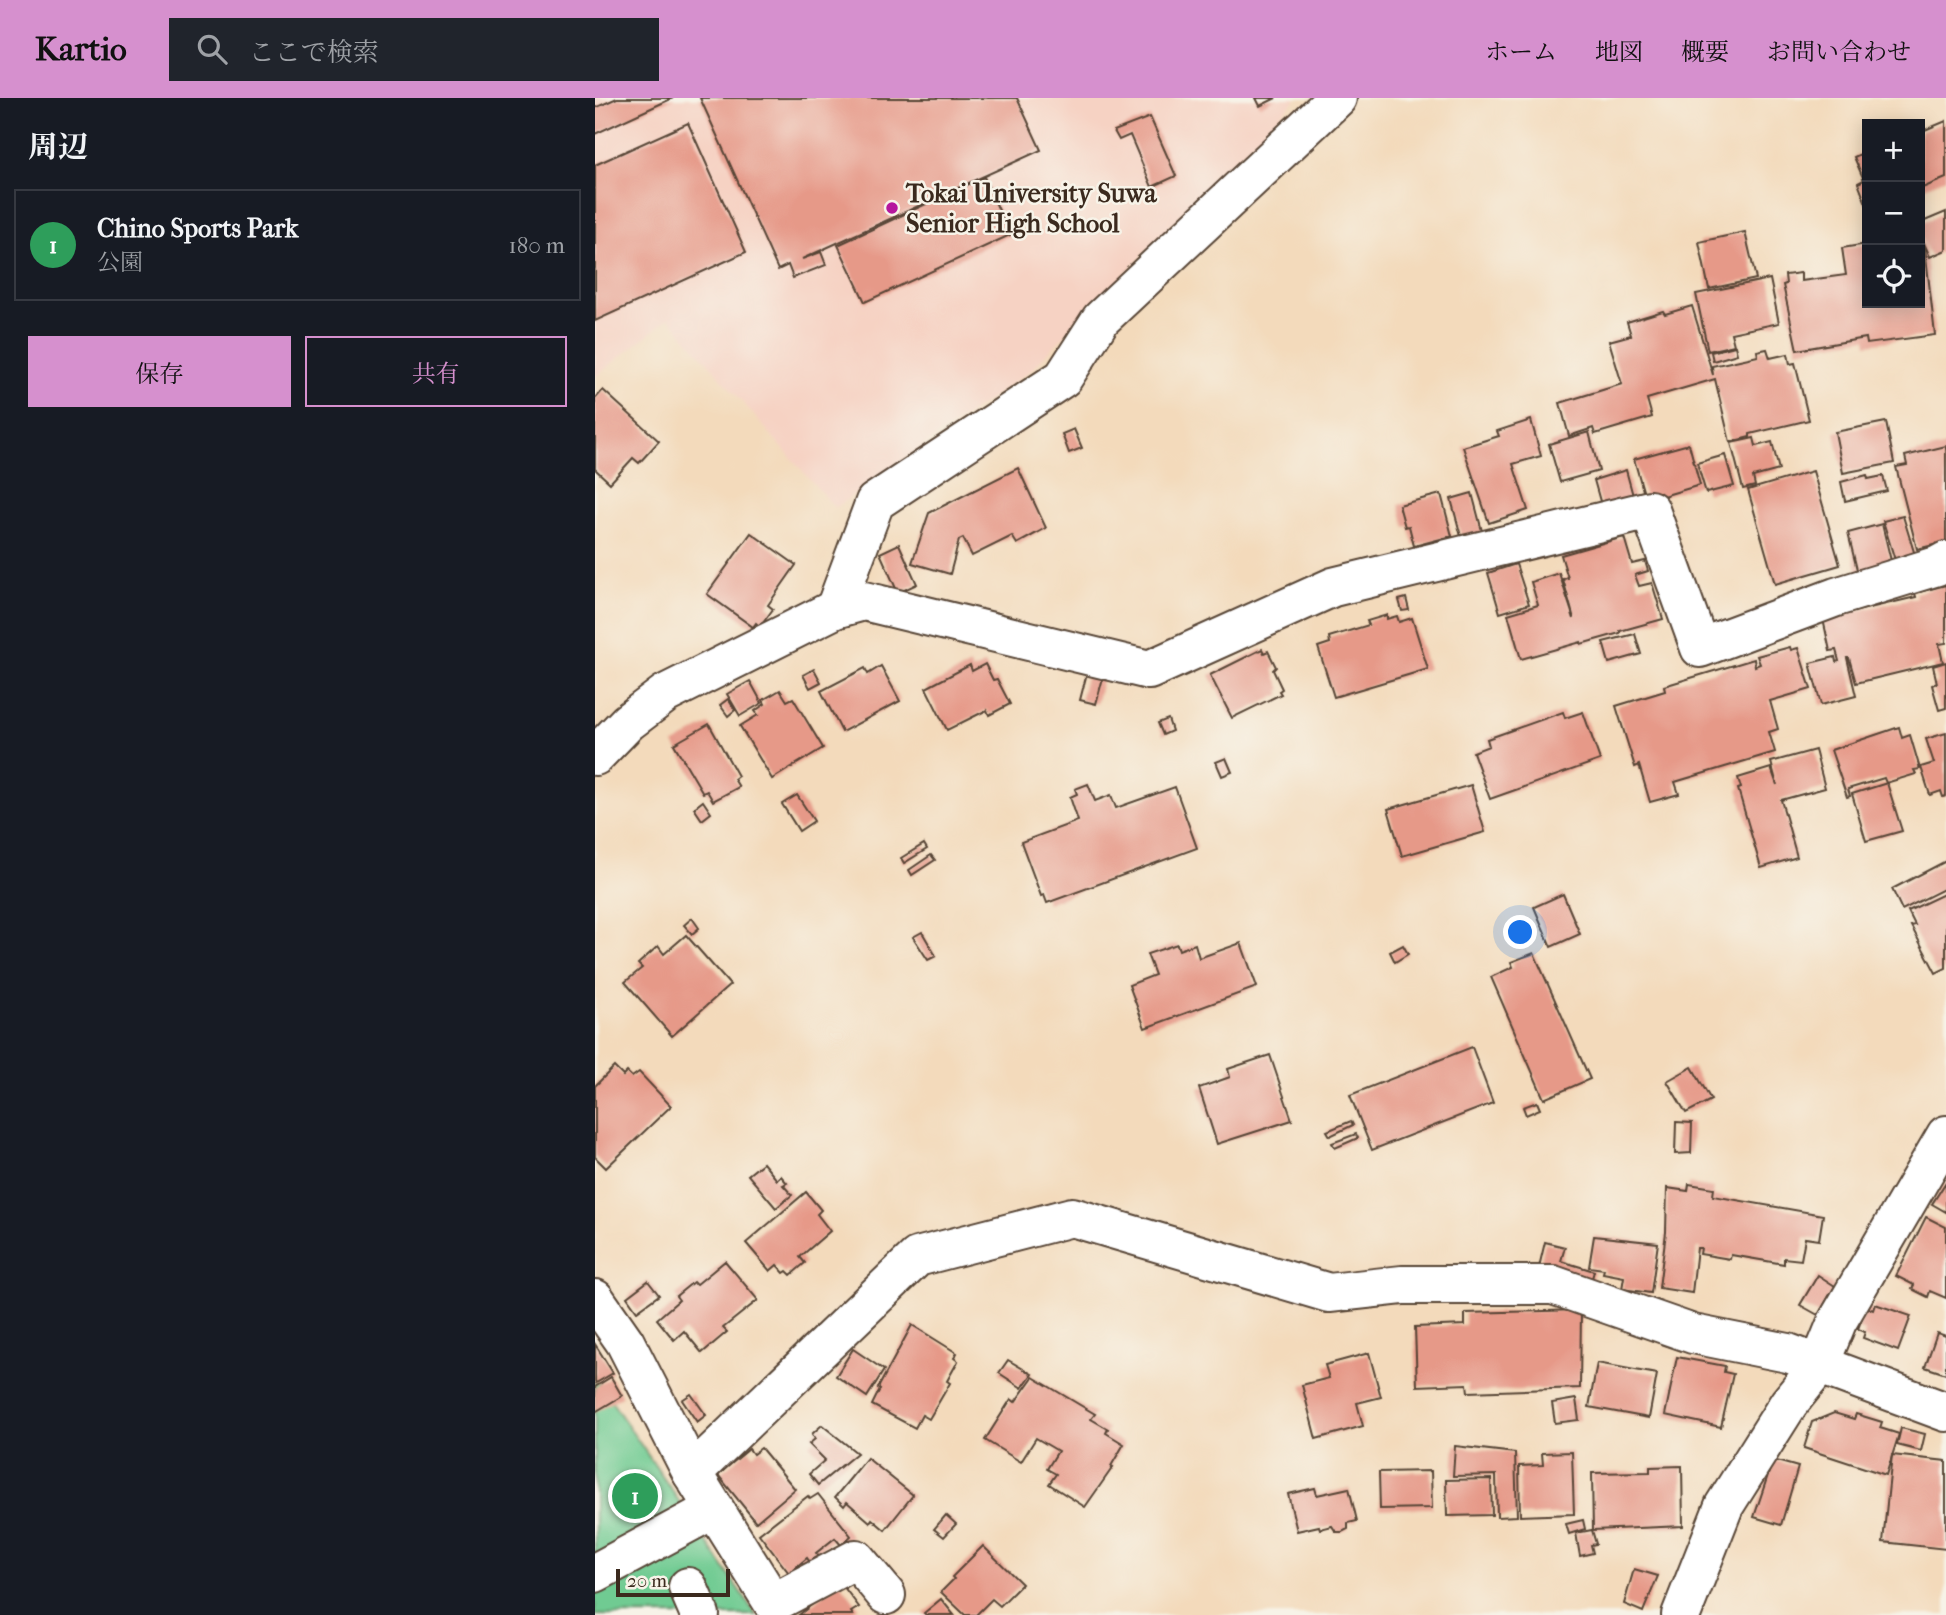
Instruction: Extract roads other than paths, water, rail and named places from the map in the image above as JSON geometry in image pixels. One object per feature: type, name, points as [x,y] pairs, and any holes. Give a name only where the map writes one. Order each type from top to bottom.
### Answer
[{"type":"street","points":[[835,608],[875,502],[1063,378],[1101,319],[1337,98]]},
{"type":"street","points":[[595,756],[628,722],[665,694],[835,608],[864,601],[1149,670],[1333,587],[1650,510],[1700,648],[1836,597],[1946,561]]},
{"type":"street","points":[[1681,1615],[1724,1506],[1789,1403],[1819,1366],[1837,1322],[1946,1135]]},
{"type":"street","points":[[692,1474],[918,1257],[1072,1217],[1329,1293],[1402,1284],[1553,1285],[1693,1334],[1788,1353],[1946,1412]]},
{"type":"street","points":[[595,1299],[625,1342],[692,1474],[773,1603],[856,1559],[885,1595]]},
{"type":"street","points":[[595,1573],[714,1509]]},
{"type":"place","name":"Tokai University Suwa Senior High School","points":[[892,208]]},
{"type":"place","name":"Chino Sports Park","points":[[635,1496]]}]
